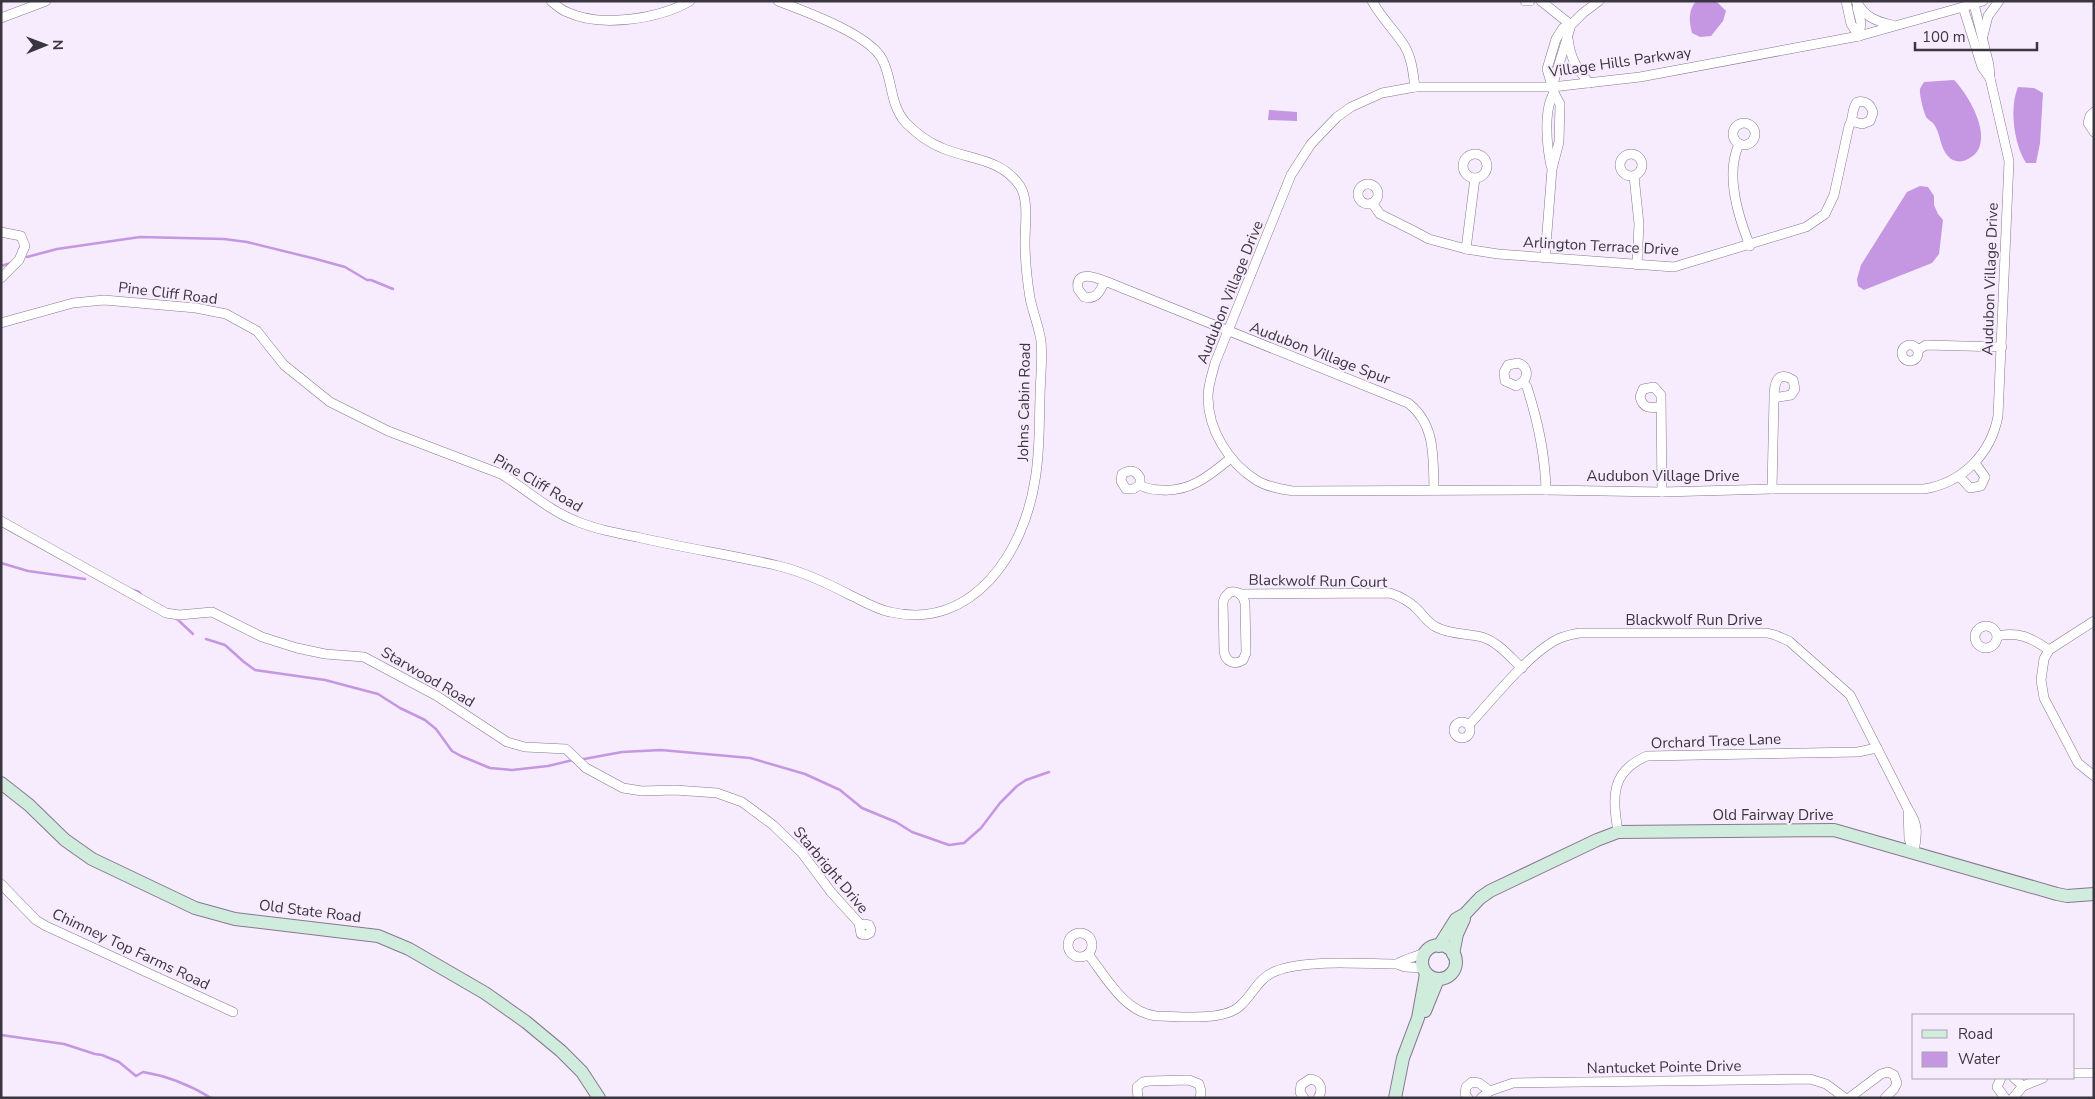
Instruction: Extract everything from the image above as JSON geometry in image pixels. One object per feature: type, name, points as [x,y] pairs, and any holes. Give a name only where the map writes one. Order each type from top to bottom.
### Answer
[{"type":"street","points":[[1,18],[46,1]]},
{"type":"street","points":[[551,1],[566,12],[588,18],[615,20],[652,17],[690,1]]},
{"type":"street","name":"Johns Cabin Road","points":[[778,1],[818,17],[873,46],[882,59],[897,112],[916,133],[941,148],[995,163],[1003,168],[1021,187],[1025,205],[1025,266],[1030,300],[1041,342],[1038,460],[1035,483],[1024,524]]},
{"type":"street","points":[[1372,1],[1379,14],[1405,46],[1412,62],[1416,87]]},
{"type":"street","points":[[1525,1],[1530,1]]},
{"type":"street","points":[[1541,1],[1571,25]]},
{"type":"street","points":[[1545,258],[1552,168],[1559,142],[1560,104],[1547,74],[1548,60],[1556,39],[1563,28],[1571,25],[1599,1]]},
{"type":"street","points":[[1846,1],[1851,24],[1859,36]]},
{"type":"street","points":[[1855,1],[1861,23],[1859,36]]},
{"type":"street","points":[[1855,1],[1863,14],[1872,20],[1895,26]]},
{"type":"street","name":"Village Hills Parkway","points":[[1280,206],[1292,175],[1311,144],[1337,117],[1351,107],[1382,93],[1416,87],[1553,90],[1640,77],[1859,36],[1983,1]]},
{"type":"street","points":[[1983,36],[1988,16],[1999,1]]},
{"type":"street","name":"Audubon Village Drive","points":[[1280,206],[1227,332],[1209,383],[1208,398],[1214,428],[1220,442],[1231,458],[1246,473],[1258,481],[1293,491],[1546,490],[1662,492],[1772,489],[1924,489],[1948,484],[1960,477],[1975,463],[1996,428],[2002,347],[2009,160],[1990,78],[1990,65],[1974,4]]},
{"type":"street","name":"Audubon Village Drive","points":[[1963,7],[1982,67],[1990,78]]},
{"type":"street","points":[[1553,90],[1571,25]]},
{"type":"street","points":[[1568,39],[1571,57],[1576,67],[1590,83]]},
{"type":"street","points":[[2094,112],[2090,116],[2088,123],[2094,132]]},
{"type":"street","name":"Arlington Terrace Drive","points":[[1372,203],[1380,214],[1421,234],[1452,246],[1466,249],[1545,258],[1674,267],[1750,246],[1806,227],[1825,214],[1834,195],[1849,126],[1852,122]]},
{"type":"street","points":[[1739,144],[1735,153],[1734,178],[1739,218],[1750,246]]},
{"type":"street","points":[[1634,176],[1639,224],[1637,264]]},
{"type":"street","points":[[1466,249],[1475,178]]},
{"type":"street","points":[[1,232],[22,236],[26,246],[19,260],[1,278]]},
{"type":"street","name":"Audubon Village Spur","points":[[1105,281],[1227,332],[1399,399],[1415,408],[1428,426],[1430,434],[1434,490]]},
{"type":"street","name":"Pine Cliff Road","points":[[1,323],[73,303],[104,300],[196,308],[226,314],[257,331],[284,366],[330,402],[388,431],[501,474],[518,484],[532,496],[572,520],[594,528],[667,544],[733,555],[800,571],[870,606],[895,613],[922,614],[942,612],[962,604],[995,574],[1011,551],[1024,524]]},
{"type":"street","points":[[1918,350],[1926,345],[2002,347]]},
{"type":"street","points":[[1772,489],[1774,386],[1778,379],[1784,376],[1793,380],[1796,386],[1791,396],[1774,398]]},
{"type":"street","points":[[1523,382],[1529,392],[1540,433],[1545,459],[1546,490]]},
{"type":"street","points":[[1661,407],[1648,408],[1642,404],[1640,396],[1643,389],[1650,386],[1657,389],[1662,395],[1662,492]]},
{"type":"street","points":[[1140,485],[1150,489],[1172,491],[1184,489],[1203,480],[1231,458]]},
{"type":"street","points":[[1960,477],[1970,488],[1981,486],[1985,477],[1975,463]]},
{"type":"street","name":"Starwood Road","points":[[1,521],[166,612],[178,615],[212,612],[262,637],[297,648],[325,654],[364,657],[444,700],[507,742],[524,747],[566,748]]},
{"type":"street","name":"Blackwolf Run Court","points":[[1240,594],[1243,596],[1245,603],[1246,653],[1243,660],[1232,663],[1224,655],[1223,602],[1224,597],[1230,592],[1240,594],[1390,593],[1403,598],[1415,607],[1428,623],[1441,630],[1489,640],[1522,668]]},
{"type":"street","points":[[2094,621],[2049,650],[2042,669],[2044,698],[2078,763],[2094,776]]},
{"type":"street","name":"Blackwolf Run Drive","points":[[1469,725],[1522,668],[1554,641],[1563,636],[1579,633],[1775,634],[1789,641],[1850,695],[1908,809],[1916,820],[1917,834],[1914,852]]},
{"type":"street","points":[[1997,636],[2007,634],[2022,635],[2049,650]]},
{"type":"street","name":"Starbright Drive","points":[[566,748],[586,768],[623,788],[642,791],[675,790],[717,793],[742,802],[773,825],[802,853],[831,892],[860,926]]},
{"type":"street","name":"Orchard Trace Lane","points":[[1618,832],[1614,804],[1616,786],[1631,765],[1647,756],[1664,754],[1858,752],[1877,748]]},
{"type":"street","name":"Old State Road","points":[[1,783],[29,805],[65,840],[92,859],[195,908],[235,919],[364,933],[394,941],[485,993],[526,1022],[561,1051],[582,1072],[599,1098]]},
{"type":"street","name":"Old Fairway Drive","points":[[1453,954],[1457,934],[1466,914],[1476,902],[1490,891],[1597,840],[1618,832],[1834,830],[2057,894],[2067,896],[2094,894]]},
{"type":"street","name":"Chimney Top Farms Road","points":[[1,884],[36,920],[46,926],[233,1012]]},
{"type":"street","name":"Old Fairway Drive","points":[[1439,946],[1456,919],[1466,914]]},
{"type":"street","points":[[1088,954],[1127,1004],[1142,1013],[1156,1016],[1218,1016],[1230,1012],[1241,1006],[1257,983],[1266,975],[1292,966],[1398,964],[1405,968],[1444,979],[1453,971],[1455,960],[1450,949],[1439,946],[1430,948],[1414,958],[1406,958],[1398,964]]},
{"type":"street","points":[[1395,1098],[1403,1058],[1418,1018],[1427,1008],[1429,974],[1422,961],[1426,952]]},
{"type":"street","points":[[1849,1098],[1880,1074],[1888,1072],[1894,1075],[1897,1083],[1885,1098]]},
{"type":"street","points":[[2075,1073],[2094,1073]]},
{"type":"street","points":[[1304,1098],[1300,1092],[1301,1085],[1310,1079],[1316,1081],[1321,1086],[1321,1093],[1318,1098]]},
{"type":"street","name":"Nantucket Pointe Drive","points":[[1481,1098],[1490,1091],[1512,1083],[1810,1079],[1826,1084],[1845,1098]]},
{"type":"street","points":[[2001,1079],[1997,1088],[2005,1098]]},
{"type":"street","points":[[2015,1079],[2023,1086]]},
{"type":"street","points":[[2013,1098],[2023,1086],[2040,1079]]},
{"type":"street","points":[[1138,1098],[1136,1091],[1143,1082],[1189,1080],[1199,1084],[1200,1098]]},
{"type":"street","points":[[1468,1098],[1466,1087],[1472,1082],[1479,1083],[1490,1091]]},
{"type":"water","points":[[1696,1],[1716,1],[1726,11],[1723,21],[1711,36],[1700,37],[1692,33],[1690,16]]},
{"type":"water","points":[[1954,80],[1973,108],[1981,132],[1981,143],[1977,152],[1964,161],[1953,160],[1948,157],[1936,127],[1926,116],[1920,91],[1924,82]]},
{"type":"water","points":[[2018,87],[2034,88],[2043,93],[2040,143],[2036,163],[2026,163],[2018,146],[2013,115]]},
{"type":"water","points":[[1269,110],[1297,112],[1297,121],[1268,120]]},
{"type":"water","points":[[1920,186],[1928,187],[1934,196],[1934,205],[1938,214],[1943,220],[1939,254],[1932,263],[1864,290],[1858,286],[1857,279],[1861,265],[1907,192]]},
{"type":"waterway","points":[[27,257],[57,249],[140,237],[224,239],[247,242],[345,267],[367,280],[393,289]]},
{"type":"waterway","points":[[1,266],[11,263]]},
{"type":"waterway","points":[[1,563],[28,571],[85,579]]},
{"type":"waterway","points":[[130,589],[139,592],[142,596]]},
{"type":"waterway","points":[[176,618],[193,634]]},
{"type":"waterway","points":[[206,639],[225,645],[255,670],[325,680],[378,694],[400,708],[425,720],[436,729],[452,751],[490,768],[512,770],[548,766],[573,760]]},
{"type":"waterway","points":[[584,759],[622,752],[661,750],[750,758],[805,774],[840,790],[862,808],[896,822],[912,832],[949,845],[964,843],[981,828],[1000,803],[1017,786],[1026,780],[1049,772]]},
{"type":"waterway","points":[[1,1035],[64,1044],[102,1055],[119,1062],[136,1076],[143,1072],[161,1076],[187,1085],[211,1098]]}]
